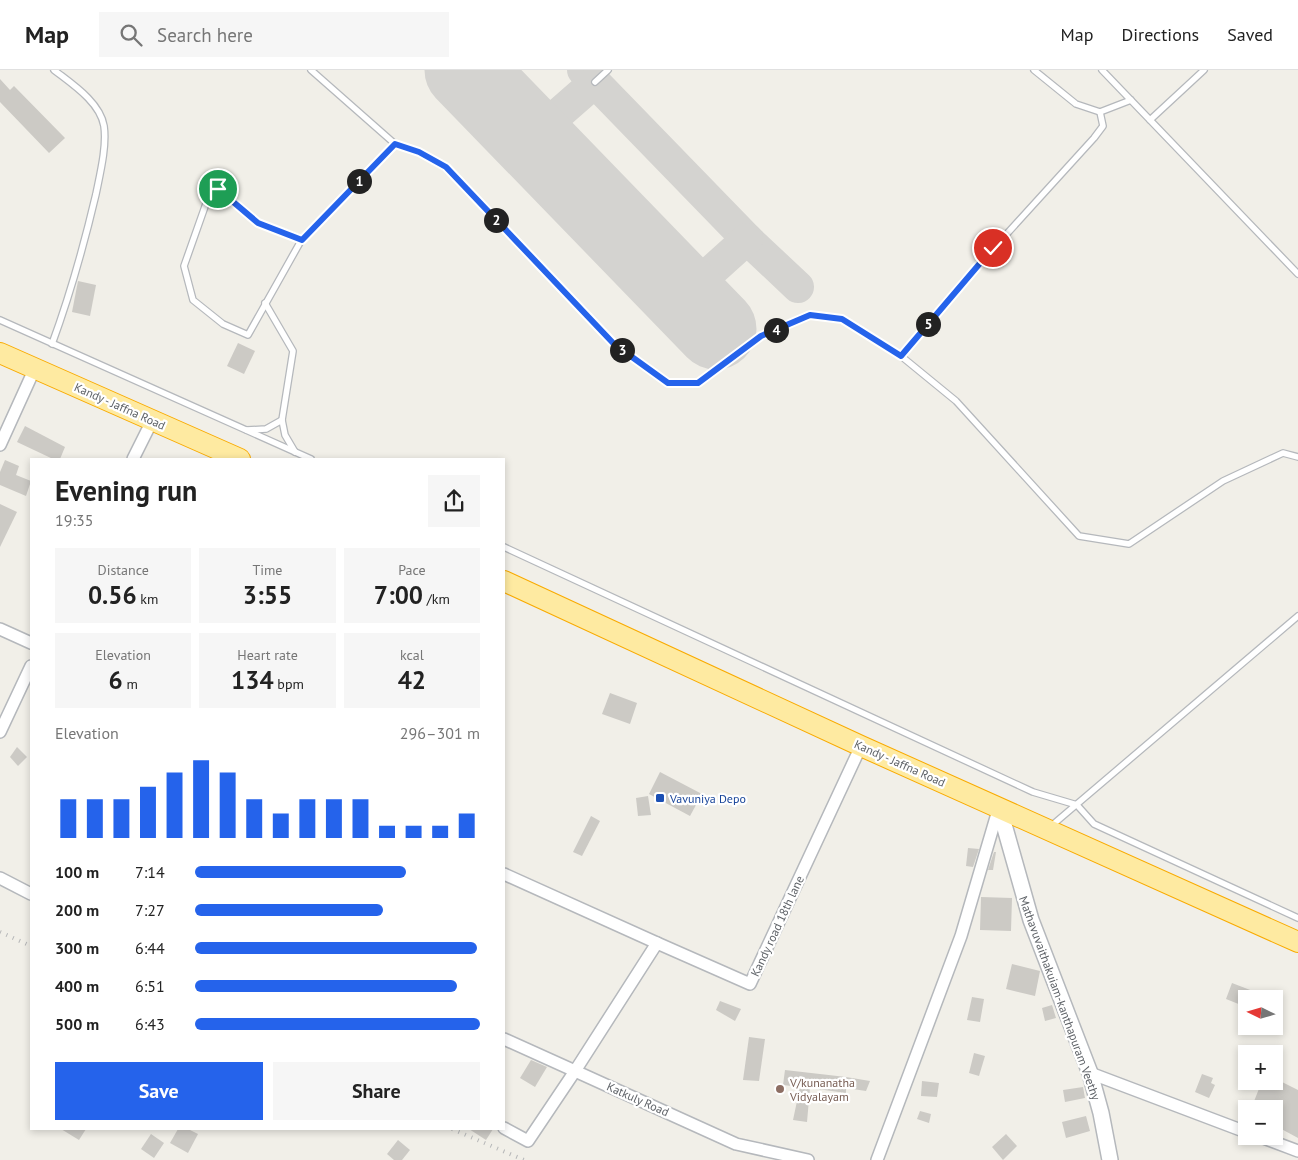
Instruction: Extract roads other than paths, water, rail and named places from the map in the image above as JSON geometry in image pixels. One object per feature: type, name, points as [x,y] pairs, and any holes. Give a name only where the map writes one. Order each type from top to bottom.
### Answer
[{"type":"highway","name":"Kandy - Jaffna Road","points":[[0,353],[238,458]]},
{"type":"highway","name":"Kandy - Jaffna Road","points":[[505,581],[861,746],[1298,942]]},
{"type":"street","points":[[0,445],[35,368]]},
{"type":"street","points":[[134,458],[152,421]]},
{"type":"street","points":[[0,629],[30,643]]},
{"type":"street","points":[[0,732],[30,668]]},
{"type":"street","name":"Kandy road 18th lane","points":[[657,943],[750,984],[861,746]]},
{"type":"street","points":[[877,1160],[961,936],[999,808]]},
{"type":"street","name":"Mathavuvaithakuiam-kanthapuram Veethy","points":[[999,808],[1031,920],[1090,1073],[1101,1114],[1110,1160]]},
{"type":"street","points":[[505,874],[657,943],[575,1071],[528,1140],[505,1128]]},
{"type":"street","points":[[0,878],[30,893]]},
{"type":"street","name":"Katkuly Road","points":[[505,1039],[736,1144],[808,1160]]},
{"type":"street","points":[[1090,1073],[1238,1129]]},
{"type":"street","points":[[1282,1145],[1298,1151]]},
{"type":"lane","points":[[52,344],[65,310],[90,220],[101,171],[104,143],[104,125],[96,107],[72,83],[54,70]]},
{"type":"lane","points":[[311,70],[395,144],[419,152],[446,167],[614,344],[668,383],[698,383],[761,336],[810,315],[842,319],[901,356],[956,401],[1079,536],[1129,544],[1223,481],[1283,453],[1298,457]]},
{"type":"lane","points":[[595,82],[608,70]]},
{"type":"lane","points":[[1034,70],[1076,104],[1100,112],[1131,100]]},
{"type":"lane","points":[[1102,70],[1298,274]]},
{"type":"lane","points":[[1150,120],[1204,70]]},
{"type":"lane","points":[[901,356],[987,255],[1103,126],[1100,112]]},
{"type":"lane","points":[[302,240],[258,223],[218,189],[208,198],[184,266],[193,300],[223,324],[248,335],[302,240],[395,144]]},
{"type":"lane","points":[[265,303],[292,351],[282,420],[285,435],[295,452]]},
{"type":"lane","points":[[0,320],[309,458]]},
{"type":"lane","points":[[246,430],[266,429],[282,420]]},
{"type":"lane","points":[[505,547],[1033,792],[1077,804],[1094,824],[1298,918]]},
{"type":"lane","points":[[1047,829],[1298,616]]},
{"type":"railway","points":[[0,932],[30,946]]},
{"type":"railway","points":[[454,1130],[524,1160]]},
{"type":"place","name":"Vavuniya Depo","points":[[660,798]]},
{"type":"place","name":"V/kunanatha Vidyalayam","points":[[780,1089]]}]
